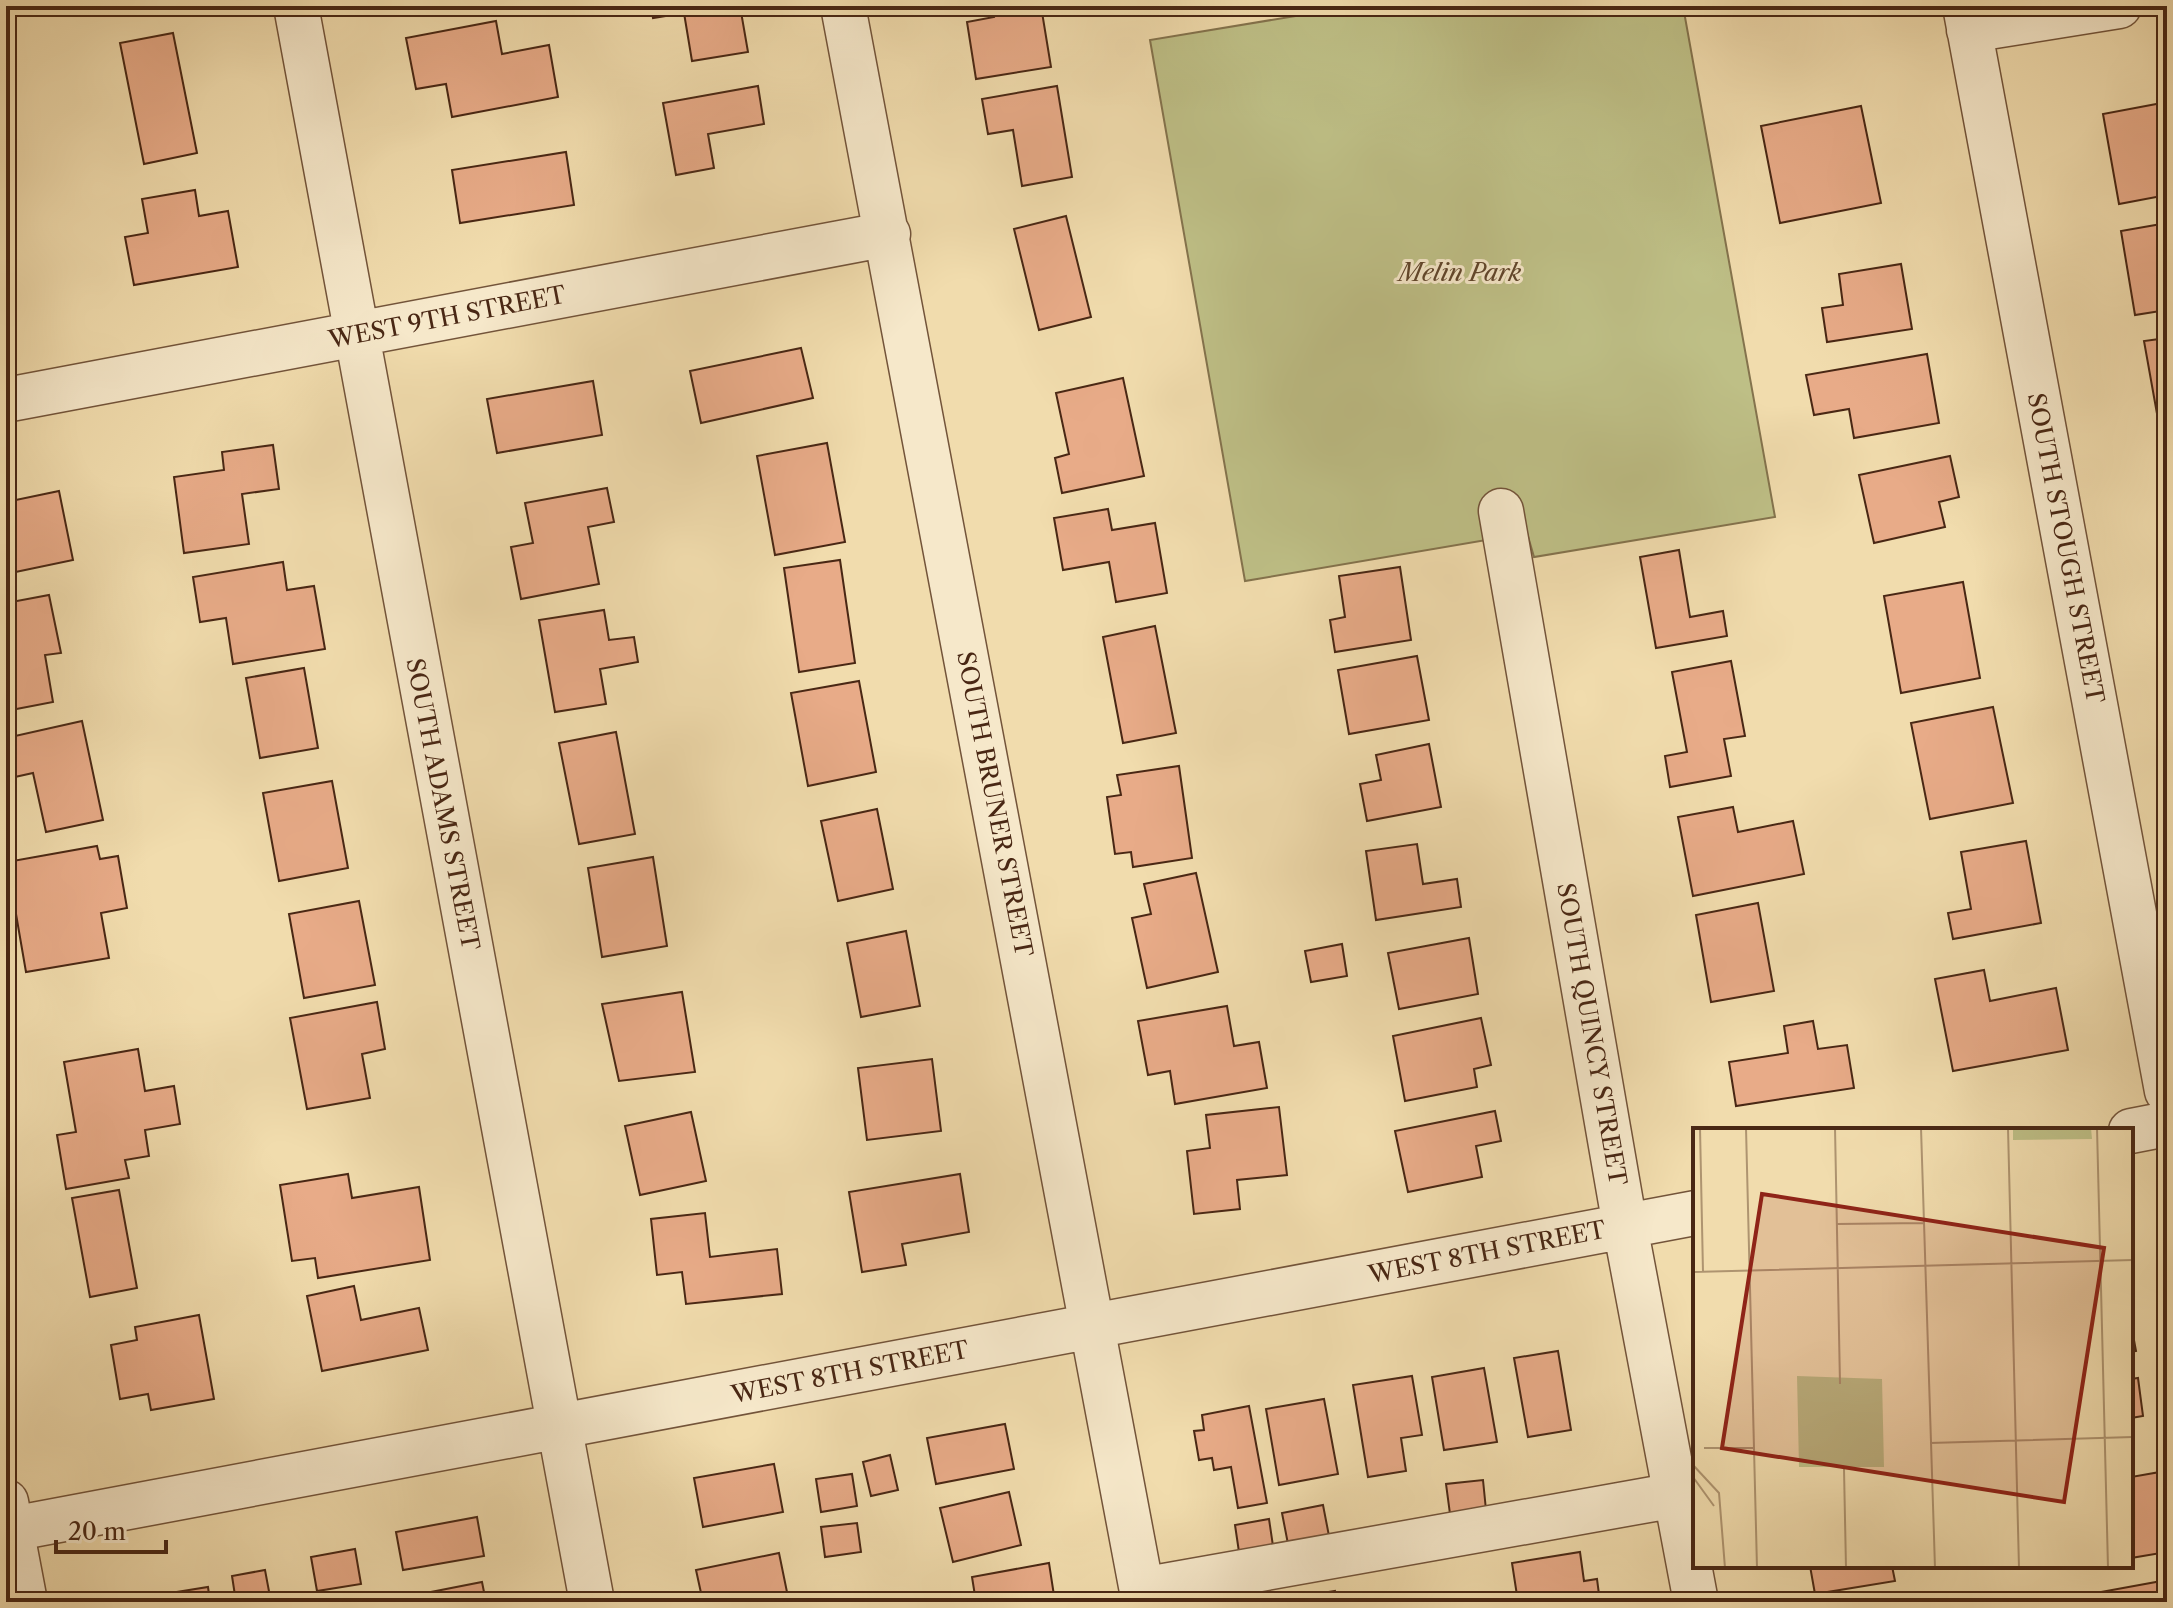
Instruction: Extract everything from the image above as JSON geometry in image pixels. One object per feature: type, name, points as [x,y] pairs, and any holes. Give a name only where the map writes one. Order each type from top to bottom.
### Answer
[{"type":"street","name":"SOUTH ADAMS STREET","points":[[296,6],[354,335],[592,1602]]},
{"type":"street","name":"SOUTH BRUNER STREET","points":[[843,6],[1143,1596]]},
{"type":"street","points":[[1967,18],[2119,6]]},
{"type":"street","name":"SOUTH STOUGH STREET","points":[[1967,18],[2167,1091]]},
{"type":"street","name":"WEST 9TH STREET","points":[[6,400],[888,234]]},
{"type":"street","name":"SOUTH QUINCY STREET","points":[[1501,511],[1625,1226],[1696,1602]]},
{"type":"street","points":[[2133,1131],[2167,1124]]},
{"type":"street","name":"WEST 8TH STREET","points":[[8,1520],[559,1426],[1693,1213]]},
{"type":"street","points":[[1143,1596],[1676,1495]]},
{"type":"street","points":[[8,1520],[25,1602]]},
{"type":"green space","name":"Melin Park","points":[[1356,6],[1683,6],[1775,517],[1534,557],[1527,533],[1245,581],[1150,40]]},
{"type":"building","points":[[651,6],[740,6],[748,52],[692,61],[684,13],[653,18]]},
{"type":"building","points":[[992,6],[1041,6],[1051,67],[976,79],[967,22],[994,17]]},
{"type":"building","points":[[496,21],[502,54],[549,45],[558,97],[452,117],[446,84],[416,89],[406,38]]},
{"type":"building","points":[[173,33],[197,153],[144,164],[120,43]]},
{"type":"building","points":[[758,86],[764,124],[708,134],[714,168],[676,175],[663,103]]},
{"type":"building","points":[[1057,86],[1072,177],[1022,186],[1013,130],[988,134],[982,99]]},
{"type":"building","points":[[2167,102],[2167,144],[2163,145],[2167,195],[2119,204],[2103,114]]},
{"type":"building","points":[[1861,106],[1881,203],[1780,223],[1761,126]]},
{"type":"building","points":[[566,152],[574,205],[460,223],[452,170]]},
{"type":"building","points":[[195,190],[199,216],[228,211],[238,267],[134,285],[125,237],[148,233],[142,199]]},
{"type":"building","points":[[1066,216],[1091,317],[1039,330],[1014,229]]},
{"type":"building","points":[[2167,223],[2167,310],[2135,315],[2121,231]]},
{"type":"building","points":[[1901,264],[1912,329],[1827,342],[1822,308],[1843,305],[1839,274]]},
{"type":"building","points":[[2167,338],[2167,424],[2159,425],[2144,341]]},
{"type":"building","points":[[801,348],[813,398],[701,423],[690,371]]},
{"type":"building","points":[[1927,354],[1939,423],[1854,438],[1849,409],[1814,415],[1806,375]]},
{"type":"building","points":[[1123,378],[1144,476],[1062,493],[1055,458],[1069,454],[1056,393]]},
{"type":"building","points":[[593,381],[602,435],[497,453],[487,399]]},
{"type":"building","points":[[827,443],[845,542],[775,555],[757,456]]},
{"type":"building","points":[[273,445],[279,489],[242,494],[249,544],[184,553],[174,477],[224,470],[222,452]]},
{"type":"building","points":[[1950,456],[1959,497],[1939,502],[1945,527],[1874,543],[1859,475]]},
{"type":"building","points":[[607,488],[614,522],[588,527],[599,584],[521,599],[511,547],[533,543],[525,503]]},
{"type":"building","points":[[59,491],[73,560],[6,574],[6,502]]},
{"type":"building","points":[[1108,509],[1112,530],[1155,523],[1167,593],[1116,602],[1109,562],[1063,570],[1054,518]]},
{"type":"building","points":[[1679,550],[1690,617],[1723,611],[1727,636],[1656,648],[1640,557]]},
{"type":"building","points":[[840,560],[855,663],[799,672],[784,568]]},
{"type":"building","points":[[283,562],[287,590],[314,586],[325,649],[233,664],[226,618],[200,622],[193,577]]},
{"type":"building","points":[[1400,567],[1411,640],[1335,652],[1330,620],[1345,617],[1339,576]]},
{"type":"building","points":[[1963,582],[1980,678],[1901,693],[1884,596]]},
{"type":"building","points":[[49,595],[61,653],[45,655],[53,702],[6,711],[6,603]]},
{"type":"building","points":[[604,610],[609,640],[634,637],[638,662],[600,669],[606,704],[555,712],[539,620]]},
{"type":"building","points":[[1155,626],[1176,733],[1123,743],[1103,637]]},
{"type":"building","points":[[1417,656],[1429,720],[1349,734],[1338,670]]},
{"type":"building","points":[[1731,661],[1745,736],[1724,739],[1731,776],[1670,787],[1665,756],[1687,752],[1672,672]]},
{"type":"building","points":[[304,668],[318,748],[260,758],[246,678]]},
{"type":"building","points":[[859,681],[876,772],[808,786],[791,693]]},
{"type":"building","points":[[1993,707],[2013,803],[1930,819],[1911,723]]},
{"type":"building","points":[[82,721],[103,820],[46,832],[33,773],[6,779],[6,738]]},
{"type":"building","points":[[616,732],[635,834],[579,844],[559,743]]},
{"type":"building","points":[[1429,744],[1441,807],[1367,821],[1360,784],[1381,780],[1376,755]]},
{"type":"building","points":[[1179,766],[1192,858],[1133,867],[1131,852],[1115,854],[1107,797],[1121,795],[1117,775]]},
{"type":"building","points":[[332,781],[348,868],[279,881],[263,793]]},
{"type":"building","points":[[1733,807],[1738,832],[1793,821],[1804,874],[1693,896],[1678,817]]},
{"type":"building","points":[[877,809],[893,889],[838,901],[821,821]]},
{"type":"building","points":[[2026,841],[2041,923],[1953,939],[1948,913],[1971,909],[1961,852]]},
{"type":"building","points":[[1417,844],[1423,884],[1457,879],[1461,907],[1376,920],[1366,851]]},
{"type":"building","points":[[97,846],[100,859],[118,856],[127,908],[101,913],[109,958],[26,972],[7,862]]},
{"type":"building","points":[[653,857],[667,946],[602,957],[588,868]]},
{"type":"building","points":[[1196,873],[1218,972],[1147,988],[1132,918],[1151,914],[1144,884]]},
{"type":"building","points":[[359,901],[375,985],[304,998],[289,914]]},
{"type":"building","points":[[1758,903],[1774,991],[1711,1002],[1696,915]]},
{"type":"building","points":[[906,931],[920,1006],[861,1017],[847,943]]},
{"type":"building","points":[[1469,938],[1478,994],[1399,1009],[1388,953]]},
{"type":"building","points":[[1342,944],[1347,976],[1311,982],[1305,951]]},
{"type":"building","points":[[1984,970],[1990,1001],[2056,988],[2068,1050],[1953,1071],[1935,979]]},
{"type":"building","points":[[682,992],[695,1072],[619,1081],[602,1004]]},
{"type":"building","points":[[377,1002],[385,1049],[362,1054],[370,1098],[307,1109],[290,1018]]},
{"type":"building","points":[[1227,1006],[1234,1046],[1259,1042],[1267,1088],[1175,1104],[1170,1071],[1148,1075],[1138,1021]]},
{"type":"building","points":[[1481,1018],[1491,1065],[1474,1069],[1477,1087],[1405,1101],[1393,1036]]},
{"type":"building","points":[[1813,1021],[1818,1049],[1847,1045],[1854,1088],[1736,1106],[1729,1062],[1788,1053],[1784,1026]]},
{"type":"building","points":[[138,1049],[145,1091],[174,1086],[180,1124],[145,1130],[149,1156],[125,1160],[129,1178],[66,1189],[57,1135],[76,1132],[64,1062]]},
{"type":"building","points":[[932,1059],[941,1131],[867,1140],[858,1068]]},
{"type":"building","points":[[1279,1107],[1287,1175],[1237,1180],[1240,1209],[1194,1214],[1187,1151],[1210,1148],[1206,1115]]},
{"type":"building","points":[[1495,1111],[1501,1141],[1476,1146],[1482,1177],[1408,1192],[1395,1131]]},
{"type":"building","points":[[691,1112],[706,1181],[640,1195],[625,1126]]},
{"type":"building","points":[[348,1174],[352,1198],[419,1187],[430,1260],[318,1278],[315,1258],[292,1261],[280,1185]]},
{"type":"building","points":[[960,1174],[969,1232],[902,1244],[906,1265],[862,1272],[849,1192]]},
{"type":"building","points":[[119,1190],[137,1288],[90,1297],[72,1198]]},
{"type":"building","points":[[705,1213],[710,1257],[777,1249],[782,1294],[686,1304],[682,1272],[657,1275],[651,1219]]},
{"type":"building","points":[[354,1286],[361,1320],[419,1308],[428,1350],[322,1371],[307,1296]]},
{"type":"building","points":[[199,1315],[214,1399],[151,1410],[148,1394],[120,1399],[111,1345],[137,1340],[135,1327]]},
{"type":"building","points":[[1558,1351],[1571,1430],[1528,1437],[1514,1358]]},
{"type":"building","points":[[1484,1368],[1497,1442],[1444,1450],[1432,1377]]},
{"type":"building","points":[[1412,1376],[1422,1435],[1401,1438],[1406,1471],[1368,1477],[1353,1385]]},
{"type":"building","points":[[2138,1378],[2143,1416],[2133,1418],[2133,1379]]},
{"type":"building","points":[[1324,1399],[1338,1474],[1279,1485],[1266,1409]]},
{"type":"building","points":[[1249,1406],[1267,1503],[1238,1508],[1231,1467],[1214,1470],[1212,1458],[1199,1460],[1194,1431],[1204,1430],[1202,1415]]},
{"type":"building","points":[[1005,1424],[1014,1469],[936,1484],[927,1438]]},
{"type":"building","points":[[890,1455],[898,1490],[871,1496],[863,1462]]},
{"type":"building","points":[[774,1464],[783,1512],[703,1527],[694,1478]]},
{"type":"building","points":[[2160,1472],[2167,1514],[2167,1552],[2133,1558],[2133,1477]]},
{"type":"building","points":[[852,1474],[857,1506],[821,1512],[816,1479]]},
{"type":"building","points":[[1483,1480],[1486,1510],[1450,1514],[1446,1484]]},
{"type":"building","points":[[1009,1492],[1021,1545],[953,1562],[940,1508]]},
{"type":"building","points":[[1323,1505],[1329,1536],[1288,1544],[1282,1513]]},
{"type":"building","points":[[477,1517],[484,1556],[403,1570],[396,1532]]},
{"type":"building","points":[[1269,1519],[1273,1546],[1239,1552],[1235,1525]]},
{"type":"building","points":[[857,1523],[861,1552],[825,1557],[821,1527]]},
{"type":"building","points":[[355,1549],[361,1584],[317,1591],[311,1557]]},
{"type":"building","points":[[1580,1552],[1584,1581],[1597,1579],[1600,1602],[1518,1602],[1512,1563]]},
{"type":"building","points":[[779,1553],[788,1597],[762,1602],[703,1602],[696,1570]]},
{"type":"building","points":[[1049,1563],[1055,1602],[976,1602],[972,1577]]},
{"type":"building","points":[[1810,1568],[1892,1568],[1895,1581],[1815,1594]]},
{"type":"building","points":[[265,1570],[271,1602],[236,1602],[232,1576]]},
{"type":"building","points":[[2167,1580],[2167,1602],[2081,1602],[2079,1596]]},
{"type":"building","points":[[482,1582],[486,1602],[396,1602],[395,1599]]},
{"type":"building","points":[[208,1587],[210,1602],[145,1602],[145,1597]]},
{"type":"building","points":[[1335,1591],[1337,1602],[1269,1602]]}]
